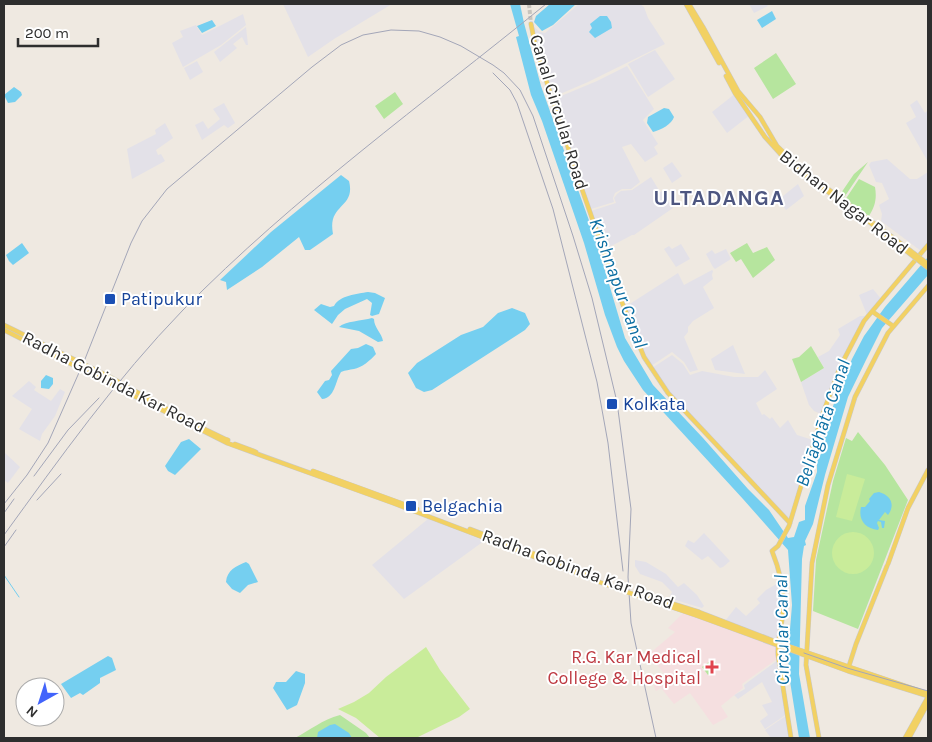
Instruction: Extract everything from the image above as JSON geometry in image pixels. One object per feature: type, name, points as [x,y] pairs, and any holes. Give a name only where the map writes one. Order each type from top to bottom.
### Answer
[{"type":"main road","name":"Bidhan Nagar Road","points":[[687,4],[735,93],[774,148],[802,173],[903,244],[928,264]]},
{"type":"main road","name":"Canal Circular Road","points":[[532,24],[540,63],[619,295],[644,357],[668,393],[790,524]]},
{"type":"main road","name":"Bidhan Nagar Road","points":[[869,220],[928,268]]},
{"type":"main road","points":[[791,738],[780,672],[783,611],[782,583],[772,551],[778,546],[790,524],[822,416],[840,367],[864,321],[928,244]]},
{"type":"main road","points":[[819,738],[806,665],[806,654],[812,563],[828,485],[855,397],[888,333],[928,286]]},
{"type":"main road","points":[[873,312],[893,326]]},
{"type":"main road","name":"Radha Gobinda Kar Road","points":[[4,325],[46,348],[118,381],[226,441]]},
{"type":"main road","points":[[4,330],[46,348],[140,399],[226,441],[525,552],[615,588],[699,614],[780,645],[928,696],[905,738]]},
{"type":"main road","points":[[848,669],[908,508],[928,470]]},
{"type":"main road","points":[[909,738],[928,703]]},
{"type":"shaded area","points":[[283,4],[392,4],[308,57]]},
{"type":"shaded area","points":[[579,4],[640,4],[644,7],[648,18],[665,44],[553,97],[529,23],[532,21],[534,27],[540,32],[545,33]]},
{"type":"shaded area","points":[[749,4],[766,4],[768,6],[754,13]]},
{"type":"shaded area","points":[[243,14],[246,25],[221,45],[183,67],[172,43],[183,37],[180,31],[196,25],[202,35]]},
{"type":"shaded area","points":[[246,27],[248,45],[246,45],[242,37],[233,44],[237,48],[220,62],[214,52]]},
{"type":"shaded area","points":[[655,50],[675,79],[648,97],[628,64]]},
{"type":"shaded area","points":[[197,61],[203,72],[190,80],[184,68]]},
{"type":"shaded area","points":[[627,66],[654,109],[643,120],[658,144],[654,147],[658,154],[645,162],[631,144],[622,147],[640,182],[631,189],[622,189],[615,193],[614,202],[591,209],[554,99]]},
{"type":"shaded area","points":[[736,93],[750,115],[727,133],[712,112]]},
{"type":"shaded area","points":[[917,100],[925,113],[928,110],[928,162],[906,123],[916,117],[910,105]]},
{"type":"shaded area","points":[[224,103],[235,123],[228,128],[224,125],[202,140],[195,125],[203,121],[208,129],[220,119],[213,109]]},
{"type":"shaded area","points":[[165,123],[173,138],[156,150],[158,155],[161,154],[165,161],[132,179],[127,149],[156,134],[155,130]]},
{"type":"shaded area","points":[[887,159],[910,179],[917,179],[928,172],[928,242],[921,251],[881,221],[882,214],[879,205],[889,199],[882,183],[876,182],[869,165],[871,162]]},
{"type":"shaded area","points":[[672,162],[682,176],[672,183],[663,168]]},
{"type":"shaded area","points":[[651,177],[660,192],[663,191],[673,208],[634,235],[605,249],[591,211],[616,203],[614,198],[621,191],[632,190]]},
{"type":"shaded area","points":[[798,184],[804,196],[786,210],[778,200]]},
{"type":"shaded area","points":[[681,244],[690,259],[676,267],[664,249],[669,246],[672,249]]},
{"type":"shaded area","points":[[726,249],[731,259],[715,269],[706,254],[712,250],[715,254]]},
{"type":"shaded area","points":[[712,270],[713,279],[703,287],[714,308],[693,321],[684,337],[698,370],[690,372],[684,362],[672,352],[651,366],[643,353],[625,307],[678,273],[684,285]]},
{"type":"shaded area","points":[[873,289],[882,300],[867,315],[859,295]]},
{"type":"shaded area","points":[[860,316],[865,316],[866,318],[821,414],[814,411],[809,405],[801,382],[824,368],[818,357],[829,351],[840,335],[838,329]]},
{"type":"shaded area","points":[[733,345],[745,374],[715,370],[711,359]]},
{"type":"shaded area","points":[[672,355],[683,364],[690,375],[702,371],[734,377],[758,377],[765,370],[777,389],[756,403],[762,415],[764,414],[770,419],[772,417],[780,428],[788,420],[797,435],[813,440],[788,520],[668,392],[652,368]]},
{"type":"shaded area","points":[[29,381],[36,387],[34,390],[51,401],[60,389],[65,392],[55,416],[42,434],[40,441],[19,429],[32,409],[12,396]]},
{"type":"shaded area","points":[[4,452],[20,467],[8,483],[4,480]]},
{"type":"shaded area","points":[[428,519],[484,541],[404,599],[372,565]]},
{"type":"shaded area","points":[[704,533],[730,561],[723,567],[720,568],[708,556],[702,560],[685,546],[688,540],[694,543]]},
{"type":"shaded area","points":[[635,560],[646,562],[666,574],[678,587],[684,583],[697,595],[704,606],[702,608],[669,598],[672,592],[662,582],[640,574],[635,566]]},
{"type":"shaded area","points":[[780,582],[781,609],[777,639],[725,621],[736,607],[746,616],[760,603],[757,599],[766,590]]},
{"type":"shaded area","name":"R.G. Kar Medical College & Hospital","points":[[683,613],[777,643],[777,659],[742,684],[743,688],[721,706],[728,717],[713,725],[690,693],[674,704],[661,688],[656,691],[653,684],[665,675],[649,654],[675,632],[668,628]]},
{"type":"shaded area","points":[[778,660],[787,714],[765,729],[760,721],[768,715],[762,705],[772,702],[762,682],[738,699],[734,695],[745,689],[744,685]]},
{"type":"shaded area","points":[[787,715],[790,738],[771,738],[765,730]]},
{"type":"green space","points":[[776,53],[796,84],[773,99],[754,68]]},
{"type":"green space","points":[[395,92],[403,104],[384,119],[375,106]]},
{"type":"green space","points":[[868,162],[843,199],[839,196],[854,174]]},
{"type":"green space","points":[[859,179],[875,187],[875,202],[869,216],[845,200]]},
{"type":"green space","points":[[747,243],[753,253],[767,247],[775,260],[753,278],[741,259],[736,262],[730,253]]},
{"type":"green space","points":[[811,346],[824,368],[801,382],[792,359],[799,357]]},
{"type":"green space","points":[[858,432],[885,465],[908,500],[858,629],[813,611],[816,560],[833,481],[846,438],[852,441]]},
{"type":"green space","points":[[847,474],[865,479],[852,521],[836,517]]},
{"type":"green space","points":[[853,532],[868,538],[874,553],[868,568],[853,574],[838,568],[832,553],[838,538]]},
{"type":"green space","points":[[426,647],[440,670],[470,709],[459,717],[416,738],[380,738],[356,718],[338,709],[369,693],[386,677]]},
{"type":"green space","points":[[713,659],[719,667],[708,675],[702,667]]},
{"type":"green space","points":[[340,715],[366,733],[370,738],[295,738],[322,722]]},
{"type":"water","points":[[510,4],[520,4],[541,86],[596,240],[625,338],[653,385],[769,510],[788,538],[794,537],[799,522],[805,520],[805,506],[817,472],[822,442],[835,400],[852,359],[864,336],[885,307],[928,257],[928,275],[882,328],[848,397],[813,524],[805,541],[806,545],[804,546],[802,559],[799,674],[810,738],[799,738],[789,675],[788,654],[792,605],[788,550],[643,390],[624,361],[605,315],[584,243],[542,121],[531,95],[516,37],[519,36]]},
{"type":"water","points":[[550,4],[576,4],[553,25],[542,31],[534,22],[536,16]]},
{"type":"water","points":[[772,11],[776,19],[762,28],[757,20]]},
{"type":"water","points":[[600,16],[607,16],[612,28],[595,38],[589,32],[592,28],[590,24]]},
{"type":"water","points":[[212,20],[216,26],[202,33],[197,26]]},
{"type":"water","points":[[14,87],[22,95],[15,102],[8,103],[4,95]]},
{"type":"water","points":[[664,108],[669,109],[674,117],[673,120],[666,126],[653,132],[647,123],[648,117]]},
{"type":"water","points":[[341,175],[349,181],[350,190],[349,197],[334,217],[332,224],[333,234],[310,250],[305,250],[299,237],[262,267],[227,290],[226,282],[220,280],[271,232]]},
{"type":"water","points":[[22,243],[29,253],[13,265],[6,255]]},
{"type":"water","points":[[368,292],[385,298],[379,314],[370,315],[372,303],[367,299],[345,309],[332,324],[314,310],[321,304],[330,307],[334,306],[344,297]]},
{"type":"water","points":[[512,308],[525,313],[530,324],[525,330],[432,390],[424,392],[416,388],[408,373],[417,363],[461,335],[483,327],[498,313]]},
{"type":"water","points":[[372,318],[383,341],[378,342],[359,331],[339,327],[349,322]]},
{"type":"water","points":[[366,344],[373,347],[376,354],[360,367],[341,372],[330,396],[322,399],[317,392],[325,381],[329,380],[332,375],[331,371],[351,349]]},
{"type":"water","points":[[46,375],[53,378],[53,384],[49,389],[41,388],[41,381]]},
{"type":"water","points":[[189,439],[201,449],[175,475],[168,471],[165,466],[181,442]]},
{"type":"water","points":[[879,492],[891,500],[892,507],[888,515],[885,512],[879,520],[885,521],[884,528],[882,528],[881,522],[878,521],[878,530],[864,523],[860,512],[861,507],[865,507],[874,493]]},
{"type":"water","points":[[246,562],[249,564],[258,582],[248,585],[240,593],[232,589],[226,582],[228,574],[233,569]]},
{"type":"water","points":[[108,656],[112,658],[116,670],[100,678],[100,683],[83,695],[80,693],[71,698],[65,690],[65,682]]},
{"type":"water","points":[[296,671],[305,674],[305,683],[297,705],[287,710],[273,688],[276,682],[286,682]]},
{"type":"water","points":[[335,724],[349,733],[352,738],[317,738],[318,732]]},
{"type":"waterway","points":[[4,575],[19,597]]},
{"type":"tunnel","points":[[529,4],[531,24]]},
{"type":"tram line","points":[[804,653],[847,668],[928,691]]},
{"type":"railway","points":[[4,535],[112,391],[158,336],[183,310],[225,269],[314,190],[546,4]]},
{"type":"railway","points":[[4,504],[27,475],[48,443],[85,359],[131,243],[142,221],[167,189],[312,67],[341,45],[363,35],[391,30],[419,31],[440,37],[461,46],[493,65],[504,73],[520,90],[533,116],[573,236],[592,298],[617,402],[631,509],[628,577],[631,623],[656,738]]},
{"type":"railway","points":[[493,73],[510,90],[517,103],[553,209],[597,382],[608,443],[623,571]]},
{"type":"railway","points":[[34,476],[68,430],[99,398]]},
{"type":"railway","points":[[37,500],[61,474]]},
{"type":"railway","points":[[4,513],[14,499]]},
{"type":"railway","points":[[4,547],[16,530]]},
{"type":"place","name":"Patipukur","points":[[110,299]]},
{"type":"place","name":"Kolkata","points":[[612,404]]},
{"type":"place","name":"Belgachia","points":[[411,506]]},
{"type":"place","name":"R.G. Kar Medical College & Hospital","points":[[712,667]]},
{"type":"district","name":"ULTADANGA","points":[[719,198]]},
{"type":"water label","name":"Krishnapur Canal","points":[[618,283]]},
{"type":"water label","name":"Beliāghāta Canal","points":[[823,423]]},
{"type":"water label","name":"Circular Canal","points":[[782,630]]}]
